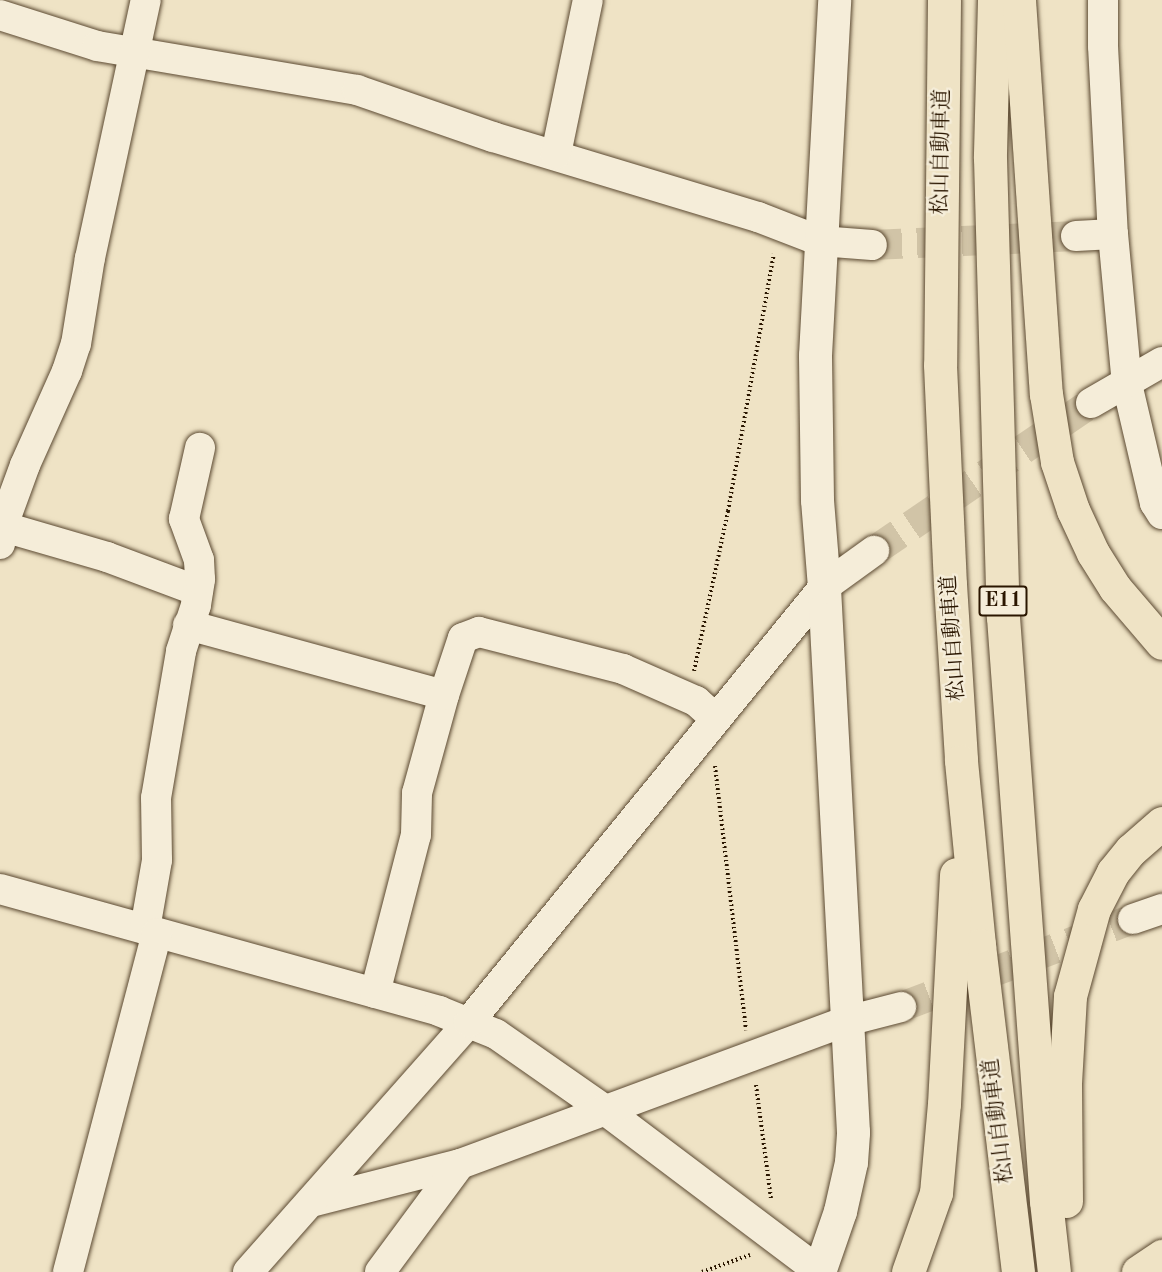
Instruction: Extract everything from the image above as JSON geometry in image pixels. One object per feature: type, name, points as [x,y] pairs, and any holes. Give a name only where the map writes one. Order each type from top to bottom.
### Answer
[{"type":"highway","name":"松山自動車道","points":[[944,0],[940,365],[950,584],[961,761],[979,945],[1018,1272]]},
{"type":"highway","name":"松山自動車道","points":[[994,0],[990,158],[1003,617],[1056,1198],[1054,1272]]},
{"type":"highway","points":[[1019,0],[1046,394],[1057,462],[1072,510],[1093,553],[1115,588],[1162,643]]},
{"type":"highway","points":[[908,1272],[936,1193],[944,1104],[961,761]]},
{"type":"highway","points":[[1067,1272],[1056,1198],[1070,996],[1094,909],[1113,872],[1149,832],[1162,823]]},
{"type":"highway","points":[[1138,1272],[1162,1256]]},
{"type":"street","points":[[146,0],[90,258],[76,344],[67,371],[25,465],[2,536],[107,557],[198,591]]},
{"type":"street","points":[[556,154],[588,0]]},
{"type":"street","points":[[0,889],[375,993],[468,1022],[496,1034],[605,1110],[819,1272],[840,1211],[851,1162],[853,1132],[824,587],[817,500],[815,355],[834,0]]},
{"type":"street","points":[[1103,0],[1103,46],[1113,234],[1127,384],[1155,503],[1162,514]]},
{"type":"street","points":[[0,15],[58,35],[135,53],[357,90],[493,137],[556,154],[780,225],[820,241],[872,245]]},
{"type":"street","points":[[1076,236],[1113,234]]},
{"type":"street","points":[[1091,403],[1162,362]]},
{"type":"street","points":[[68,1272],[151,931],[157,860],[156,798],[188,625],[198,591],[199,560],[184,519],[200,448]]},
{"type":"street","points":[[248,1272],[468,1022],[704,718],[824,587],[874,551]]},
{"type":"street","points":[[188,625],[444,695]]},
{"type":"street","points":[[375,993],[416,835],[417,793],[444,695],[463,638],[479,632],[623,669],[704,718]]},
{"type":"street","points":[[1133,919],[1162,909]]},
{"type":"street","points":[[311,1202],[460,1164],[847,1022],[901,1007]]},
{"type":"street","points":[[380,1272],[460,1164]]},
{"type":"path","points":[[702,1272],[779,1241],[750,1057],[714,754],[692,683],[728,511],[780,225]]},
{"type":"tunnel","points":[[872,245],[1076,236]]},
{"type":"tunnel","points":[[874,551],[1091,403]]},
{"type":"tunnel","points":[[901,1007],[1133,919]]}]
